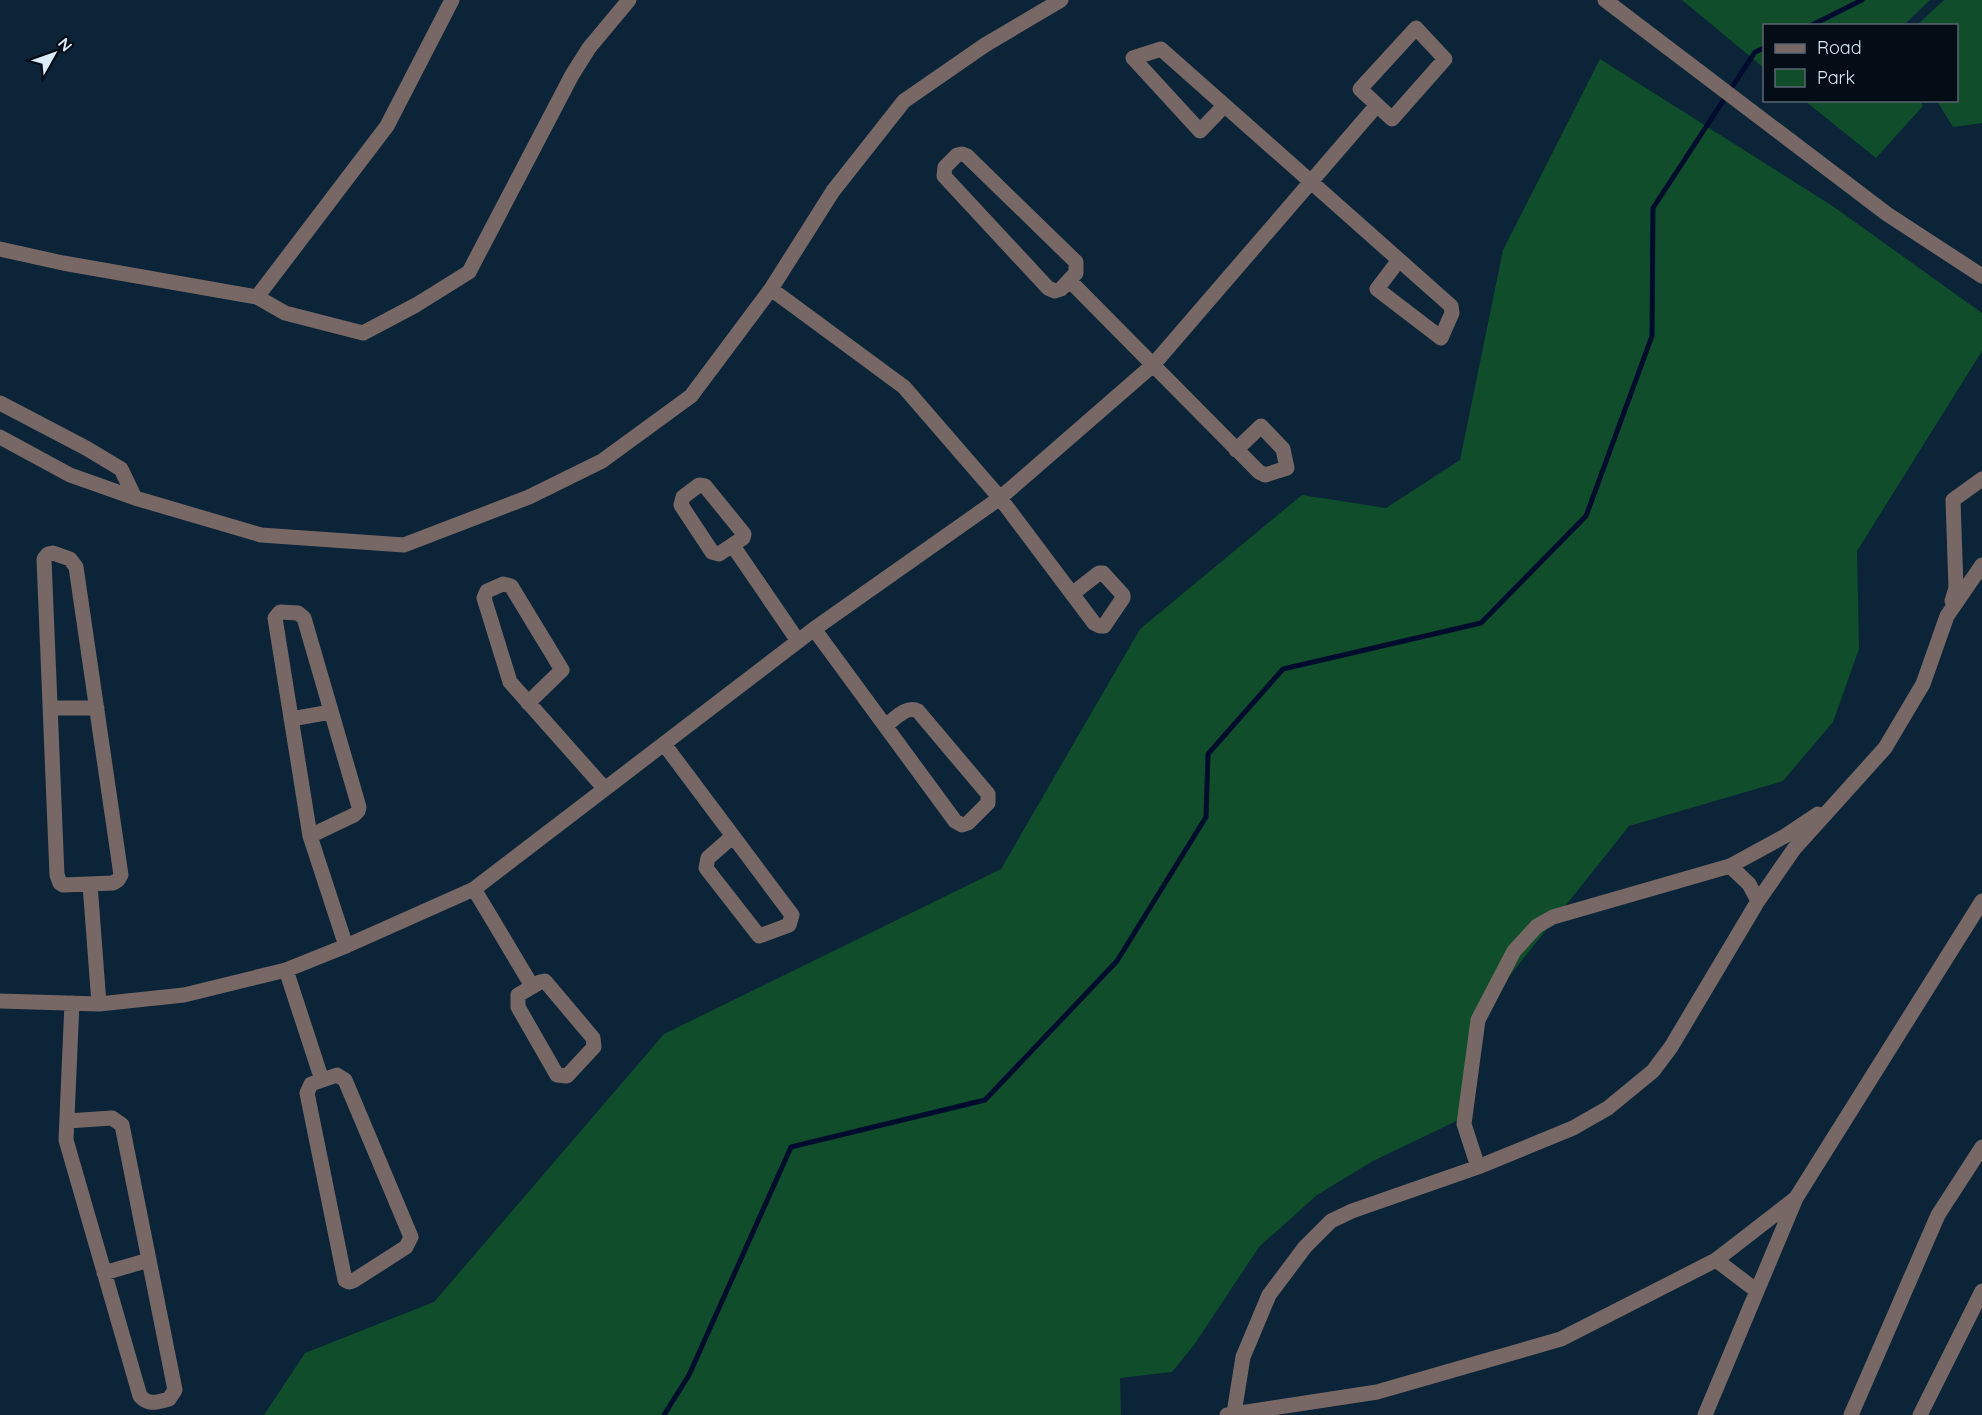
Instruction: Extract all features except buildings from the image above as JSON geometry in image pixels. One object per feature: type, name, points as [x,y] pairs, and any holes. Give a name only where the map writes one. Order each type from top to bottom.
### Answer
[{"type":"street","points":[[257,297],[387,126],[452,0]]},
{"type":"street","points":[[0,249],[63,263],[257,297],[285,312],[363,333],[469,273],[572,75],[589,48],[629,0]]},
{"type":"street","points":[[0,437],[70,475],[135,498],[261,535],[404,545],[529,496],[602,461],[691,396],[771,289],[832,191],[904,101],[985,45],[1061,0]]},
{"type":"street","points":[[1608,2],[1887,214],[1982,276]]},
{"type":"street","points":[[1416,28],[1445,59],[1392,119],[1377,105],[1360,89],[1416,28]]},
{"type":"street","points":[[1224,106],[1200,131],[1133,58],[1161,49],[1224,106],[1399,260],[1450,306],[1452,313],[1441,338],[1377,289],[1399,260]]},
{"type":"street","points":[[0,1001],[99,1004],[184,995],[286,970],[474,889],[814,629],[1000,498],[1153,366],[1377,105]]},
{"type":"street","points":[[957,154],[967,156],[1076,262],[1076,273],[1069,280],[1061,289],[1055,291],[1048,288],[944,176],[945,167],[957,154]]},
{"type":"street","points":[[1069,280],[1236,450]]},
{"type":"street","points":[[771,289],[904,387],[1000,498],[1072,594]]},
{"type":"street","points":[[0,403],[121,469],[135,498]]},
{"type":"street","points":[[1796,1198],[1716,1260],[1561,1339],[1377,1392],[1229,1414],[1243,1357],[1269,1295],[1305,1247],[1331,1221],[1352,1211],[1478,1167],[1573,1128],[1608,1108],[1653,1071],[1671,1047],[1758,901],[1794,849],[1885,748],[1923,684],[1956,588],[1953,500],[1982,479]]},
{"type":"street","points":[[699,485],[705,486],[743,530],[743,538],[733,546],[719,554],[712,552],[681,505],[683,497],[699,485]]},
{"type":"street","points":[[733,546],[798,641]]},
{"type":"street","points":[[53,553],[70,559],[76,567],[97,708],[121,874],[113,883],[63,885],[57,875],[44,559],[53,553]]},
{"type":"street","points":[[1947,616],[1982,565]]},
{"type":"street","points":[[528,703],[562,670],[511,586],[503,584],[487,591],[484,598],[510,682],[528,703],[605,789]]},
{"type":"street","points":[[310,836],[354,815],[359,807],[304,618],[298,612],[280,612],[275,618],[310,836],[346,946]]},
{"type":"street","points":[[814,629],[885,726],[955,821],[962,825],[968,823],[988,803],[988,794],[918,711],[908,709],[885,726]]},
{"type":"street","points":[[50,708],[97,708]]},
{"type":"street","points":[[291,719],[331,712]]},
{"type":"street","points":[[664,744],[733,836],[792,915],[789,925],[759,936],[706,868],[708,858],[733,836]]},
{"type":"street","points":[[1478,1167],[1464,1124],[1478,1020],[1514,951],[1537,926],[1553,917],[1730,866],[1785,836],[1835,802]]},
{"type":"street","points":[[1730,866],[1749,884],[1758,901]]},
{"type":"street","points":[[90,884],[99,1004]]},
{"type":"street","points":[[474,889],[532,986]]},
{"type":"street","points":[[1704,1415],[1796,1198],[1982,901]]},
{"type":"street","points":[[286,970],[322,1080]]},
{"type":"street","points":[[545,981],[549,984],[593,1038],[594,1047],[567,1076],[557,1075],[518,1008],[518,995],[532,986],[545,981]]},
{"type":"street","points":[[67,1121],[112,1118],[122,1125],[175,1390],[169,1399],[151,1403],[145,1402],[140,1396],[66,1140],[72,1003]]},
{"type":"street","points":[[338,1075],[345,1080],[411,1237],[406,1247],[353,1281],[345,1280],[307,1093],[311,1084],[322,1080],[338,1075]]},
{"type":"street","points":[[1851,1415],[1938,1215],[1982,1147]]},
{"type":"street","points":[[104,1273],[149,1260]]},
{"type":"street","points":[[1716,1260],[1757,1290]]},
{"type":"street","points":[[1920,1415],[1982,1291]]},
{"type":"green space","points":[[1682,0],[1930,0],[1905,24],[1763,24],[1763,67]]},
{"type":"green space","points":[[1944,0],[1982,0],[1982,123],[1953,127],[1938,102],[1958,102],[1958,24],[1918,24]]},
{"type":"green space","points":[[1600,59],[1834,207],[1982,313],[1982,351],[1857,551],[1859,649],[1833,722],[1783,781],[1629,826],[1476,1018],[1469,1115],[1373,1161],[1317,1195],[1259,1247],[1194,1345],[1172,1372],[1120,1378],[1121,1415],[264,1415],[305,1353],[434,1302],[664,1034],[1001,869],[1140,629],[1302,495],[1386,508],[1460,460],[1503,250]]},
{"type":"green space","points":[[1806,102],[1921,102],[1923,106],[1876,158]]},
{"type":"waterway","points":[[1814,24],[1862,0]]},
{"type":"waterway","points":[[664,1415],[689,1375],[791,1147],[985,1100],[1117,961],[1206,817],[1208,754],[1283,669],[1481,623],[1586,516],[1652,336],[1653,208],[1755,52],[1763,48]]}]
